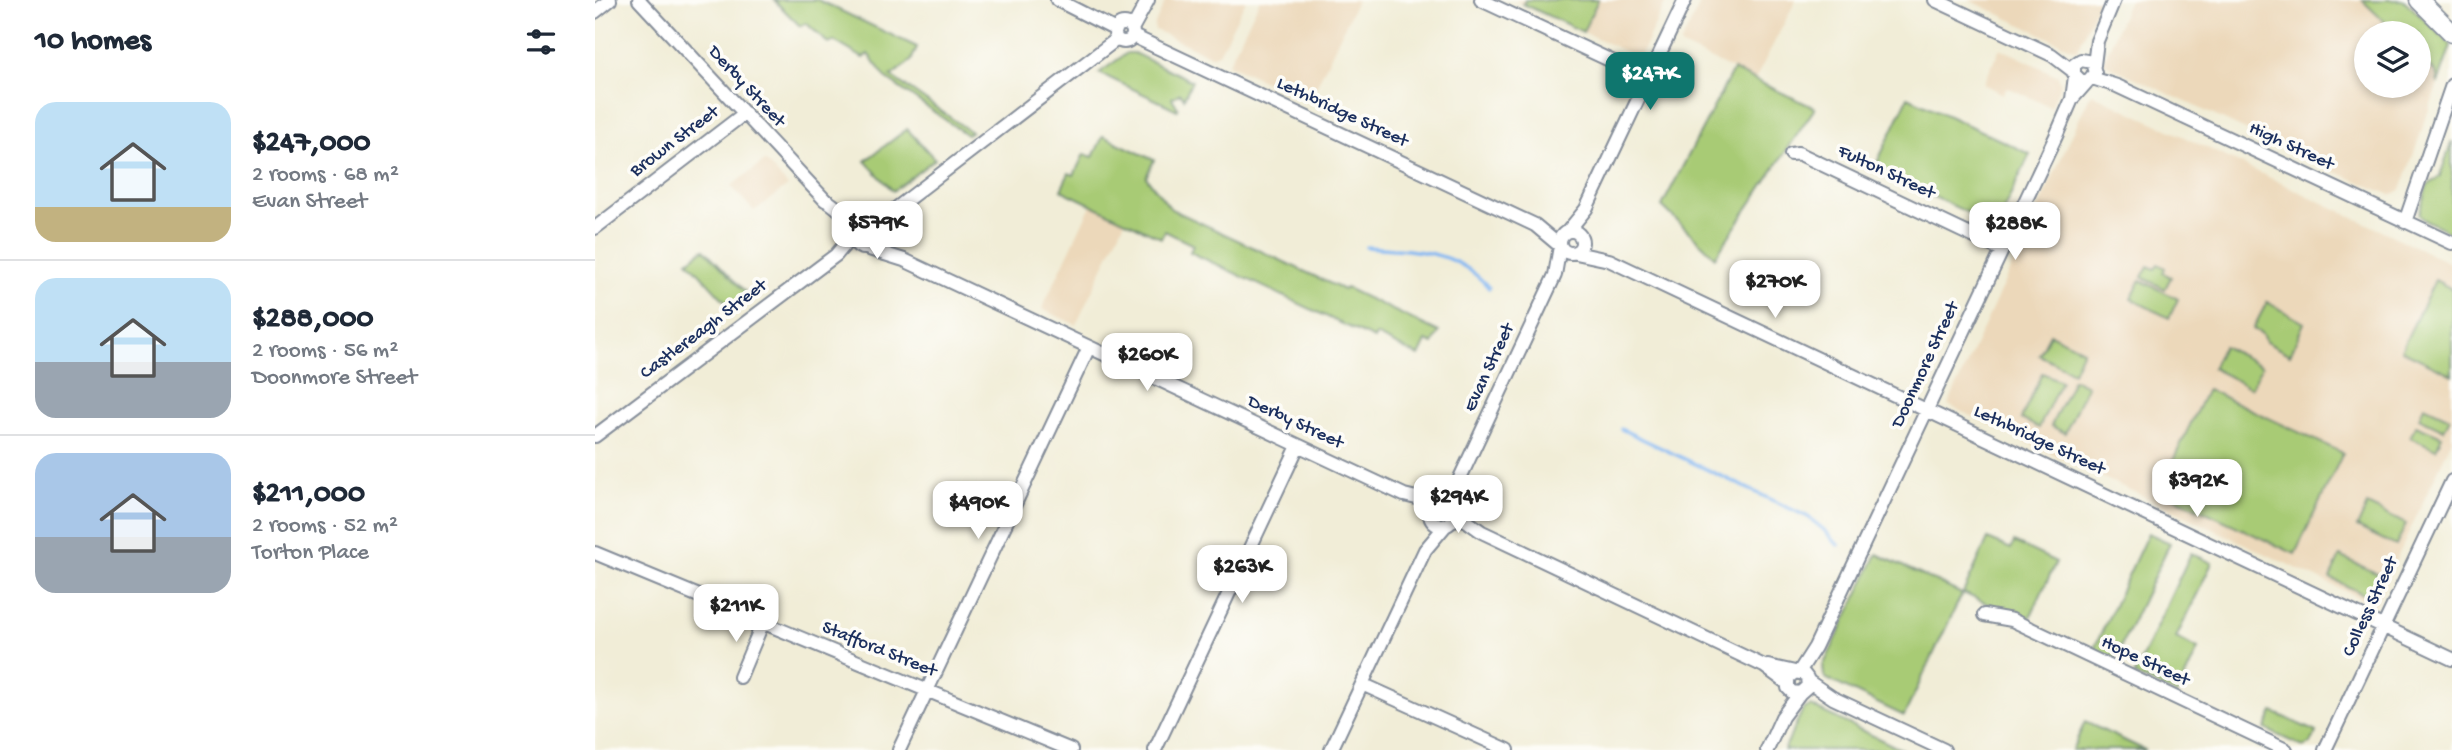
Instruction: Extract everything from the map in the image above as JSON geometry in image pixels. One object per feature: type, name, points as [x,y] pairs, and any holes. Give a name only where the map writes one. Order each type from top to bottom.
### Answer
[{"type":"highway","points":[[2419,0],[2452,33]]},
{"type":"street","points":[[595,12],[610,0]]},
{"type":"street","name":"Derby Street","points":[[639,0],[825,200],[835,206],[857,230]]},
{"type":"street","points":[[1057,0],[1117,35],[1124,24],[1133,32],[1148,0]]},
{"type":"street","points":[[1481,0],[1648,78]]},
{"type":"street","points":[[1586,209],[1581,248],[1575,253],[1565,252],[1560,246],[1560,239],[1586,209],[1685,0]]},
{"type":"street","name":"High Street","points":[[1935,0],[2451,244]]},
{"type":"street","name":"Doonmore Street","points":[[1767,750],[2003,250],[2114,0]]},
{"type":"street","name":"Lethbridge Street","points":[[1133,32],[1535,225],[1560,246]]},
{"type":"street","name":"Castlereagh Street","points":[[595,436],[837,255],[857,230],[890,213],[1117,35]]},
{"type":"street","points":[[2405,222],[2452,85]]},
{"type":"street","name":"Brown Street","points":[[595,228],[745,113]]},
{"type":"street","name":"Fulton Street","points":[[1791,154],[1798,153],[2003,250]]},
{"type":"street","name":"Castlereagh Street","points":[[876,235],[890,213]]},
{"type":"street","name":"Lethbridge Street","points":[[1535,225],[1568,231]]},
{"type":"street","points":[[873,228],[875,243],[864,248],[856,245],[857,230],[873,228]]},
{"type":"street","points":[[1568,231],[1577,233],[1581,238]]},
{"type":"street","name":"Derby Street","points":[[876,235],[904,260]]},
{"type":"street","name":"Lethbridge Street","points":[[1581,238],[1609,260],[2452,659]]},
{"type":"street","name":"Evan Street","points":[[1453,510],[1460,478],[1555,275],[1560,246]]},
{"type":"street","name":"Derby Street","points":[[864,248],[904,260],[1404,495],[1438,503]]},
{"type":"street","name":"Castlereagh Street","points":[[837,255],[864,248]]},
{"type":"street","name":"Lethbridge Street","points":[[1575,253],[1609,260]]},
{"type":"street","name":"Evan Street","points":[[1555,275],[1575,253]]},
{"type":"street","points":[[899,750],[1089,347]]},
{"type":"street","points":[[1155,750],[1298,446]]},
{"type":"street","name":"Evan Street","points":[[1438,503],[1460,478]]},
{"type":"street","name":"Colless Street","points":[[2325,750],[2452,481]]},
{"type":"street","name":"Derby Street","points":[[1404,495],[1431,518]]},
{"type":"street","points":[[1331,750],[1425,550],[1431,511],[1438,503],[1445,503],[1482,532],[1944,750]]},
{"type":"street","points":[[1425,550],[1452,520],[1453,510]]},
{"type":"street","points":[[1431,518],[1436,524],[1482,532]]},
{"type":"street","points":[[595,569],[599,555]]},
{"type":"street","name":"Stafford Street","points":[[599,555],[1071,750]]},
{"type":"street","name":"Hope Street","points":[[1984,615],[2012,620],[2286,750]]},
{"type":"street","points":[[740,677],[763,622]]},
{"type":"street","points":[[1362,684],[1508,750]]},
{"type":"shaded area","points":[[1166,0],[1246,0],[1219,53],[1211,56],[1155,30],[1154,26]]},
{"type":"shaded area","points":[[1260,0],[1357,0],[1309,102],[1228,64]]},
{"type":"shaded area","points":[[1515,0],[1667,0],[1639,58]]},
{"type":"shaded area","points":[[1702,0],[1796,0],[1755,80],[1680,45]]},
{"type":"shaded area","points":[[1969,0],[2099,0],[2077,51]]},
{"type":"shaded area","points":[[2129,0],[2362,0],[2384,21],[2354,21],[2354,98],[2431,98],[2431,68],[2436,73],[2438,84],[2401,190],[2391,195],[2328,169],[2103,63]]},
{"type":"shaded area","points":[[2000,48],[2058,76],[2061,84],[2051,107],[2007,87],[2003,94],[1983,84]]},
{"type":"shaded area","points":[[2091,93],[2452,264],[2452,440],[2375,605],[1948,405]]},
{"type":"shaded area","points":[[765,161],[788,186],[754,211],[731,186]]},
{"type":"shaded area","points":[[1091,205],[1125,221],[1076,325],[1042,309]]},
{"type":"green space","points":[[774,0],[818,0],[917,47],[911,61],[891,76],[971,132],[967,135],[887,79],[868,54],[863,58],[834,41],[829,44],[806,23],[800,26]]},
{"type":"green space","points":[[1525,0],[1598,0],[1583,32],[1523,4]]},
{"type":"green space","points":[[2362,0],[2404,0],[2426,21],[2384,21]]},
{"type":"green space","points":[[2431,26],[2451,45],[2438,84],[2436,73],[2431,68]]},
{"type":"green space","points":[[1127,53],[1134,53],[1192,81],[1184,98],[1180,93],[1172,98],[1177,110],[1099,73]]},
{"type":"green space","points":[[1733,70],[1815,108],[1715,257],[1662,206]]},
{"type":"green space","points":[[1908,97],[2030,154],[1996,226],[1874,169]]},
{"type":"green space","points":[[907,129],[935,159],[893,191],[865,161]]},
{"type":"green space","points":[[1103,136],[1154,160],[1146,177],[1171,209],[1439,332],[1433,344],[1426,341],[1419,356],[1376,335],[1374,339],[1190,252],[1193,245],[1165,231],[1161,238],[1061,190],[1069,173],[1074,175],[1084,154],[1093,157]]},
{"type":"green space","points":[[2452,141],[2452,233],[2423,219],[2419,214],[2427,186],[2440,176]]},
{"type":"green space","points":[[704,249],[752,299],[735,312],[688,261]]},
{"type":"green space","points":[[2158,264],[2165,268],[2163,273],[2171,277],[2165,289],[2142,277],[2148,266],[2155,269]]},
{"type":"green space","points":[[2140,280],[2178,299],[2169,318],[2131,299]]},
{"type":"green space","points":[[2435,280],[2452,289],[2452,375],[2401,350]]},
{"type":"green space","points":[[2267,302],[2304,323],[2290,355],[2266,342],[2261,333],[2253,329]]},
{"type":"green space","points":[[2050,334],[2083,350],[2073,372],[2039,355]]},
{"type":"green space","points":[[2223,346],[2262,366],[2251,388],[2212,368]]},
{"type":"green space","points":[[2042,373],[2061,381],[2039,428],[2021,419]]},
{"type":"green space","points":[[2073,379],[2087,386],[2065,433],[2051,426]]},
{"type":"green space","points":[[2207,389],[2343,453],[2295,554],[2159,490]]},
{"type":"green space","points":[[2424,406],[2450,418],[2444,430],[2419,418]]},
{"type":"green space","points":[[2416,425],[2442,436],[2436,449],[2410,437]]},
{"type":"green space","points":[[2367,505],[2406,524],[2396,546],[2357,527]]},
{"type":"green space","points":[[2148,533],[2170,543],[2112,665],[2091,655]]},
{"type":"green space","points":[[1988,539],[2011,549],[2014,542],[2056,562],[2028,622],[1963,593]]},
{"type":"green space","points":[[2191,553],[2212,563],[2176,638],[2198,649],[2177,695],[2134,675]]},
{"type":"green space","points":[[1877,554],[1962,594],[1904,716],[1824,676],[1823,666]]},
{"type":"green space","points":[[2340,556],[2380,575],[2369,597],[2330,578]]},
{"type":"green space","points":[[1811,706],[1903,750],[1784,750],[1803,709]]},
{"type":"green space","points":[[2273,712],[2316,732],[2311,744],[2303,747],[2265,729]]},
{"type":"green space","points":[[2085,722],[2145,750],[2072,750]]},
{"type":"waterway","points":[[1366,247],[1433,254],[1462,265],[1489,288]]},
{"type":"waterway","points":[[1621,429],[1808,517],[1838,545]]}]
